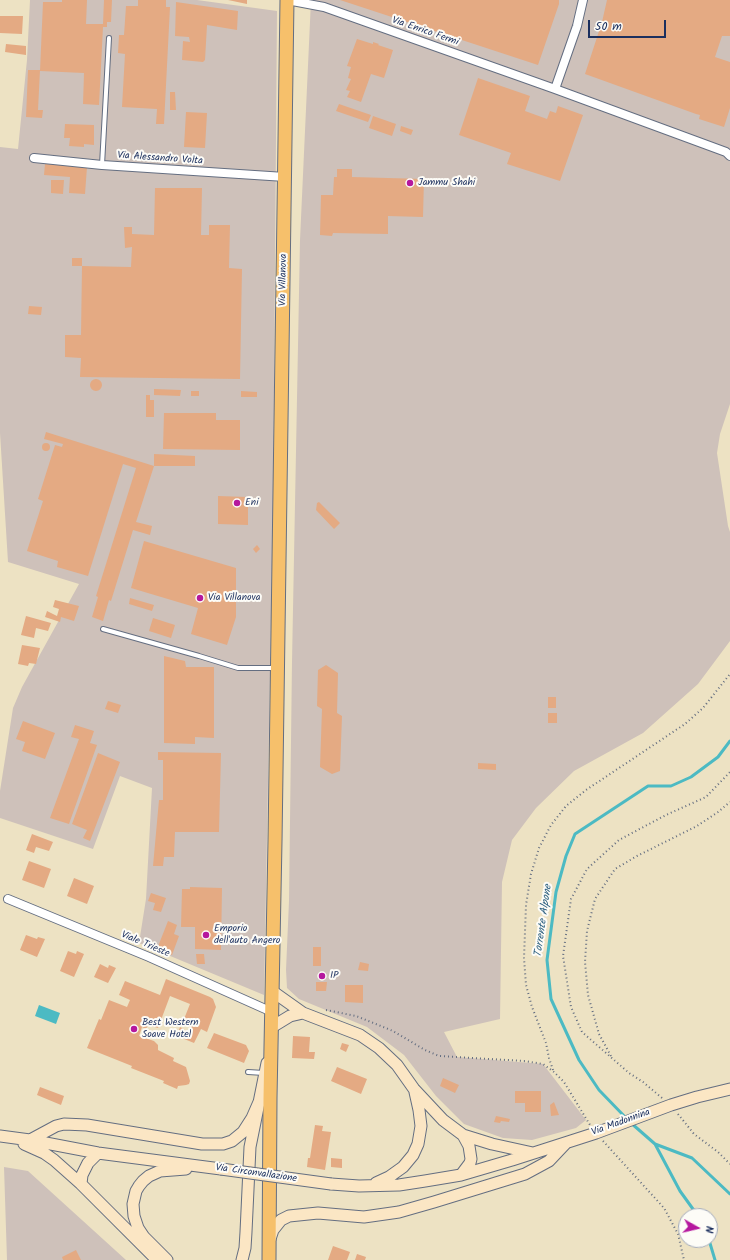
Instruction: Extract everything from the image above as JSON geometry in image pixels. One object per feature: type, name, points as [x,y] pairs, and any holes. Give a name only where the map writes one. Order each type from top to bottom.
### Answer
[{"type":"main road","name":"Via Villanova","points":[[269,1260],[287,0]]},
{"type":"main road","points":[[272,991],[303,1013],[360,1035],[379,1048],[397,1065],[414,1089],[443,1120],[463,1135],[492,1144],[534,1153]]},
{"type":"main road","points":[[272,1027],[290,1016],[303,1013]]},
{"type":"main road","points":[[242,1260],[245,1248],[250,1147],[265,1072],[272,1046]]},
{"type":"main road","points":[[371,1186],[389,1177],[403,1167],[413,1155],[418,1144],[420,1121],[414,1089]]},
{"type":"main road","name":"Via Madonnina","points":[[512,1160],[670,1106],[730,1089]]},
{"type":"main road","points":[[30,1140],[56,1126],[64,1124],[87,1125],[202,1144],[223,1144],[232,1141],[244,1132],[259,1102]]},
{"type":"main road","points":[[461,1175],[470,1163],[471,1159],[469,1146],[463,1135]]},
{"type":"main road","points":[[3,1136],[44,1153],[54,1160],[81,1184],[157,1260]]},
{"type":"main road","name":"Via Circonvallazione","points":[[3,1136],[98,1153],[331,1184],[371,1186],[399,1185],[461,1175],[512,1160]]},
{"type":"main road","points":[[269,1244],[273,1230],[281,1220],[289,1216],[318,1213],[364,1217],[399,1212],[525,1174],[549,1161],[567,1142]]},
{"type":"main road","points":[[81,1184],[85,1168],[92,1158],[98,1153]]},
{"type":"main road","points":[[167,1260],[144,1237],[138,1228],[134,1216],[133,1204],[136,1191],[143,1181],[149,1176],[160,1171],[206,1167]]},
{"type":"street","name":"Via Enrico Fermi","points":[[287,0],[324,7],[555,88],[726,152],[730,156]]},
{"type":"street","points":[[555,88],[578,26],[583,0]]},
{"type":"street","name":"Via Alessandro Volta","points":[[34,158],[102,166],[285,177]]},
{"type":"street","name":"Viale Trieste","points":[[8,899],[149,957],[272,1012]]},
{"type":"lane","points":[[102,166],[109,38]]},
{"type":"lane","points":[[103,629],[238,668],[277,668]]},
{"type":"lane","points":[[248,1072],[265,1072]]},
{"type":"path","points":[[554,1072],[546,1043],[532,1007],[526,985],[524,958],[526,905],[531,874],[539,848],[551,825],[566,806],[586,790],[685,724],[703,708],[730,674]]},
{"type":"path","points":[[730,772],[706,797],[666,815],[619,840],[587,869],[571,899],[563,956],[571,1007],[582,1032],[670,1106],[694,1134],[730,1164]]},
{"type":"path","points":[[612,1057],[600,1034],[588,995],[585,962],[587,931],[595,899],[615,869],[637,856],[697,826],[730,802]]},
{"type":"path","points":[[323,1010],[336,1011],[356,1016],[393,1031],[425,1050],[439,1056],[524,1061],[543,1064],[564,1082],[597,1132],[664,1208],[678,1234],[684,1260]]},
{"type":"shaded area","points":[[30,0],[197,0],[277,11],[273,513],[264,995],[139,943],[146,899],[152,788],[120,776],[93,849],[0,818],[0,791],[13,708],[22,687],[79,584],[8,562],[0,433],[0,147],[18,149],[27,60]]},
{"type":"shaded area","points":[[311,0],[730,0],[730,404],[720,434],[717,453],[730,532],[730,641],[698,684],[643,733],[574,771],[536,808],[512,840],[502,882],[500,1019],[444,1032],[457,1057],[543,1064],[586,1120],[576,1128],[532,1140],[503,1138],[464,1124],[436,1096],[404,1055],[367,1027],[299,999],[287,988],[286,970],[289,901],[300,240]]},
{"type":"shaded area","points":[[4,1167],[28,1171],[126,1260],[7,1260]]},
{"type":"water","points":[[39,1005],[60,1013],[56,1024],[35,1016]]},
{"type":"building","points":[[62,0],[87,0],[86,24],[103,24],[104,0],[112,0],[111,22],[107,22],[107,27],[103,27],[99,105],[83,104],[84,73],[40,71],[43,2],[62,2]]},
{"type":"building","points":[[138,0],[166,0],[166,7],[170,7],[164,124],[156,124],[157,109],[122,107],[125,54],[118,53],[119,35],[124,35],[126,6],[138,6]]},
{"type":"building","points":[[228,0],[247,0],[247,4]]},
{"type":"building","points":[[340,0],[559,0],[559,4],[538,65]]},
{"type":"building","points":[[607,0],[730,0],[730,36],[722,36],[715,57],[730,62],[730,108],[724,127],[699,119],[700,115],[585,74],[602,22]]},
{"type":"building","points":[[176,2],[238,11],[237,30],[207,25],[205,60],[203,62],[182,60],[183,41],[190,42],[189,37],[175,36]]},
{"type":"building","points":[[0,16],[23,16],[22,34],[0,33]]},
{"type":"building","points":[[357,39],[373,44],[373,42],[393,50],[384,78],[371,74],[361,102],[347,97],[350,91],[346,90],[351,79],[348,78],[351,67],[347,66]]},
{"type":"building","points":[[6,44],[26,46],[26,55],[5,52]]},
{"type":"building","points":[[28,70],[40,70],[38,110],[43,110],[42,118],[26,117]]},
{"type":"building","points":[[478,78],[530,96],[525,111],[547,119],[550,111],[556,113],[558,106],[583,115],[560,181],[507,164],[511,153],[459,135]]},
{"type":"building","points":[[170,92],[175,92],[176,110],[170,110]]},
{"type":"building","points":[[339,104],[371,115],[368,122],[336,111]]},
{"type":"building","points":[[186,112],[207,113],[205,148],[184,147]]},
{"type":"building","points":[[373,116],[396,124],[392,136],[369,128]]},
{"type":"building","points":[[65,124],[94,125],[94,145],[84,144],[84,147],[69,146],[70,138],[64,138]]},
{"type":"building","points":[[401,126],[413,130],[411,135],[400,131]]},
{"type":"building","points":[[45,164],[87,167],[85,194],[69,193],[70,177],[44,175]]},
{"type":"building","points":[[337,169],[352,169],[352,177],[424,179],[423,217],[388,216],[388,234],[333,233],[332,236],[320,235],[321,195],[333,195],[334,177],[337,177]]},
{"type":"building","points":[[51,180],[64,180],[63,194],[51,193]]},
{"type":"building","points":[[155,188],[202,188],[201,235],[209,235],[209,225],[230,225],[229,268],[242,269],[240,379],[80,377],[81,358],[65,357],[65,335],[81,335],[82,266],[131,267],[132,247],[125,248],[124,227],[132,227],[132,234],[154,235]]},
{"type":"building","points":[[72,258],[82,258],[82,266],[72,266]]},
{"type":"building","points":[[29,306],[42,307],[41,315],[28,314]]},
{"type":"building","points":[[94,379],[98,379],[102,385],[98,391],[94,391],[90,387],[90,383]]},
{"type":"building","points":[[154,389],[181,390],[180,396],[154,395]]},
{"type":"building","points":[[191,391],[199,391],[199,396],[191,396]]},
{"type":"building","points":[[241,391],[257,392],[257,397],[241,397]]},
{"type":"building","points":[[146,395],[150,395],[150,400],[154,400],[154,417],[146,417]]},
{"type":"building","points":[[164,413],[216,413],[216,420],[240,420],[240,450],[163,449]]},
{"type":"building","points":[[46,432],[154,466],[136,522],[152,526],[150,535],[133,530],[111,601],[109,600],[103,621],[92,617],[98,597],[96,596],[136,468],[123,464],[88,576],[57,567],[58,561],[27,551],[43,501],[38,499],[55,445],[62,447],[63,444],[44,439]]},
{"type":"building","points":[[44,443],[48,443],[50,447],[48,451],[44,451],[42,449],[42,445]]},
{"type":"building","points":[[154,454],[195,456],[195,466],[154,466]]},
{"type":"building","points":[[218,496],[248,497],[248,525],[218,524]]},
{"type":"building","points":[[319,502],[340,523],[334,529],[316,510],[317,503]]},
{"type":"building","name":"Via Villanova","points":[[144,541],[236,568],[236,617],[227,645],[191,634],[198,608],[131,588]]},
{"type":"building","points":[[257,545],[260,549],[256,553],[253,549]]},
{"type":"building","points":[[130,598],[154,605],[152,611],[129,604]]},
{"type":"building","points":[[55,600],[79,606],[74,621],[61,617],[60,622],[45,617],[47,611],[57,616],[59,609],[53,607]]},
{"type":"building","points":[[26,616],[51,623],[48,631],[36,628],[34,638],[21,635]]},
{"type":"building","points":[[153,618],[175,625],[171,638],[149,631]]},
{"type":"building","points":[[22,645],[40,648],[36,664],[29,663],[28,666],[18,664]]},
{"type":"building","points":[[164,656],[185,661],[186,667],[214,667],[214,738],[195,737],[195,744],[164,743]]},
{"type":"building","points":[[326,665],[338,673],[337,713],[342,716],[340,771],[332,774],[320,767],[322,709],[317,706],[318,670]]},
{"type":"building","points":[[548,697],[556,697],[556,708],[548,708]]},
{"type":"building","points":[[108,701],[121,705],[118,713],[105,709]]},
{"type":"building","points":[[548,713],[557,713],[557,723],[548,723]]},
{"type":"building","points":[[23,721],[55,733],[45,759],[22,751],[25,742],[16,739]]},
{"type":"building","points":[[75,725],[94,731],[90,743],[97,745],[69,824],[50,818],[79,739],[71,737]]},
{"type":"building","points":[[158,752],[221,753],[219,832],[175,832],[174,857],[164,857],[163,866],[153,866],[159,800],[163,800],[163,760],[158,760]]},
{"type":"building","points":[[98,753],[120,762],[90,841],[83,838],[87,830],[72,824]]},
{"type":"building","points":[[478,763],[496,764],[496,770],[478,769]]},
{"type":"building","points":[[32,834],[53,842],[49,851],[36,847],[34,853],[26,850]]},
{"type":"building","points":[[29,861],[51,869],[44,888],[22,880]]},
{"type":"building","points":[[74,878],[94,886],[87,904],[67,896]]},
{"type":"building","points":[[190,887],[222,888],[221,950],[195,949],[195,927],[181,927],[182,889],[190,889]]},
{"type":"building","points":[[151,893],[166,898],[161,912],[153,910],[155,903],[148,901]]},
{"type":"building","points":[[168,921],[177,925],[174,934],[179,936],[172,955],[157,949]]},
{"type":"building","points":[[26,935],[37,939],[38,937],[45,939],[37,957],[20,950]]},
{"type":"building","points":[[313,947],[321,947],[321,966],[313,966]]},
{"type":"building","points":[[68,951],[76,954],[77,951],[84,954],[74,977],[60,971]]},
{"type":"building","points":[[196,954],[204,954],[205,964],[197,964]]},
{"type":"building","points":[[360,962],[369,964],[368,971],[358,970]]},
{"type":"building","points":[[100,964],[108,968],[109,965],[116,968],[108,983],[94,977]]},
{"type":"building","points":[[166,979],[210,997],[213,999],[216,1007],[207,1032],[201,1029],[194,1043],[177,1036],[180,1027],[189,1032],[191,1028],[182,1024],[190,1004],[170,996],[158,1028],[148,1025],[146,1029],[142,1027],[139,1036],[154,1041],[158,1045],[158,1050],[174,1058],[173,1061],[186,1067],[190,1081],[189,1084],[178,1086],[177,1089],[163,1083],[164,1081],[131,1068],[132,1066],[87,1048],[109,1000],[127,1007],[130,1000],[119,995],[125,981],[160,995]]},
{"type":"building","points":[[316,982],[327,982],[326,991],[316,991]]},
{"type":"building","points":[[345,985],[363,985],[363,1003],[345,1002]]},
{"type":"building","points":[[214,1033],[246,1045],[249,1051],[244,1063],[207,1048]]},
{"type":"building","points":[[293,1036],[310,1037],[309,1052],[315,1052],[314,1059],[292,1058]]},
{"type":"building","points":[[342,1043],[349,1045],[346,1052],[340,1049]]},
{"type":"building","points":[[337,1067],[367,1079],[361,1094],[331,1081]]},
{"type":"building","points":[[443,1078],[459,1085],[455,1093],[440,1086]]},
{"type":"building","points":[[40,1087],[64,1096],[61,1105],[37,1095]]},
{"type":"building","points":[[515,1091],[541,1091],[541,1112],[525,1112],[525,1103],[515,1103]]},
{"type":"building","points":[[554,1102],[559,1115],[551,1116],[550,1105]]},
{"type":"building","points":[[496,1116],[510,1119],[509,1122],[494,1122]]},
{"type":"building","points":[[315,1125],[323,1126],[322,1131],[331,1132],[325,1170],[307,1167],[308,1158],[310,1158]]},
{"type":"building","points":[[331,1158],[342,1159],[342,1168],[331,1167]]},
{"type":"building","points":[[333,1246],[350,1252],[347,1260],[328,1260]]},
{"type":"building","points":[[76,1250],[81,1260],[63,1260],[62,1257]]},
{"type":"building","points":[[357,1254],[366,1257],[365,1260],[355,1260]]},
{"type":"waterway","name":"Torrente Alpone","points":[[627,1119],[599,1090],[579,1060],[551,999],[547,960],[556,892],[566,856],[575,834],[648,786],[671,786],[691,777],[718,757],[730,741]]},
{"type":"waterway","name":"Torrente Alpone","points":[[631,1123],[655,1144],[692,1158],[730,1194]]},
{"type":"waterway","points":[[655,1144],[680,1191],[692,1208]]},
{"type":"waterway","points":[[711,1248],[715,1260]]},
{"type":"place","name":"Jammu Shahi","points":[[410,183]]},
{"type":"place","name":"Eni","points":[[237,503]]},
{"type":"place","name":"Via Villanova","points":[[200,598]]},
{"type":"place","name":"Emporio dell'auto Angero","points":[[206,935]]},
{"type":"place","name":"IP","points":[[322,976]]},
{"type":"place","name":"Best Western Soave Hotel","points":[[134,1029]]}]
